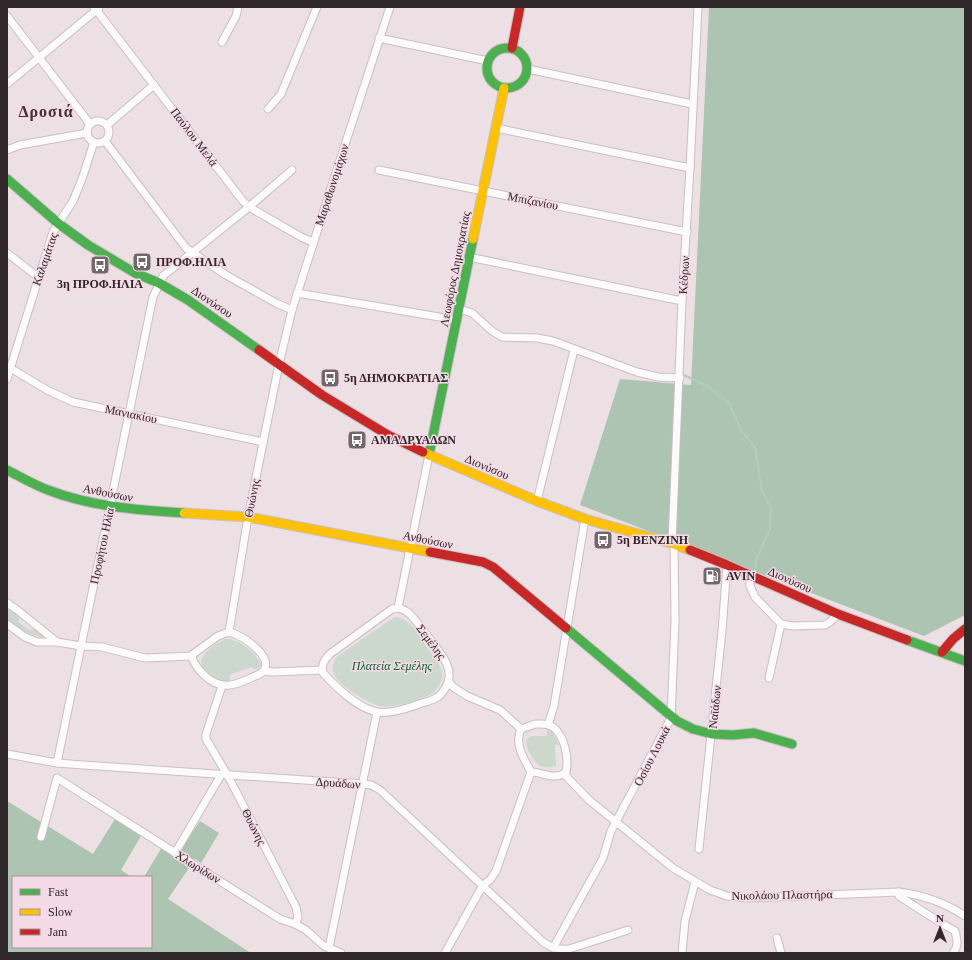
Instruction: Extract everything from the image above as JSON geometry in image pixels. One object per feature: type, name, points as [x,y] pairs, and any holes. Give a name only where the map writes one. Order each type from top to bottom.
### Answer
[{"type":"street","points":[[222,42],[236,16],[239,7]]},
{"type":"street","points":[[268,109],[281,94],[317,7]]},
{"type":"street","name":"Μαραθωνομάχων","points":[[279,364],[292,310],[313,242],[390,7]]},
{"type":"street","points":[[512,48],[520,7]]},
{"type":"street","name":"Κέδρων","points":[[673,544],[682,301],[687,232],[692,104],[698,7]]},
{"type":"street","points":[[7,84],[97,8]]},
{"type":"street","name":"Παύλου Μελά","points":[[97,8],[242,200],[249,207],[303,238],[313,242]]},
{"type":"street","points":[[7,16],[90,124]]},
{"type":"street","points":[[380,38],[488,61]]},
{"type":"street","points":[[506,48],[512,48],[523,56],[527,62],[528,69],[526,75],[517,86],[504,88],[498,86],[489,78],[487,73],[488,61],[495,52],[506,48]]},
{"type":"street","points":[[528,69],[692,104]]},
{"type":"street","points":[[106,125],[154,85]]},
{"type":"street","name":"Λεωφόρος Δημοκρατίας","points":[[429,455],[504,88]]},
{"type":"street","points":[[100,121],[106,125],[109,135],[105,141],[94,142],[89,139],[87,130],[90,124],[100,121]]},
{"type":"street","points":[[496,128],[690,168]]},
{"type":"street","points":[[7,150],[20,145],[87,133]]},
{"type":"street","points":[[105,141],[186,248],[238,282],[292,310]]},
{"type":"street","name":"Καλαμάτας","points":[[7,380],[9,367],[53,232],[74,201],[94,142]]},
{"type":"street","points":[[159,283],[163,276],[249,207],[292,170]]},
{"type":"street","name":"Μπιζανίου","points":[[379,170],[687,232]]},
{"type":"street","name":"Διονύσου","points":[[7,179],[59,224],[88,245],[135,273],[159,283],[188,300],[322,396],[388,435],[429,455],[537,501],[585,519],[673,544],[727,565],[838,614],[965,661]]},
{"type":"street","points":[[7,253],[38,277]]},
{"type":"street","points":[[469,257],[682,301]]},
{"type":"street","name":"Προφήτου Ηλία","points":[[56,763],[153,297],[159,283]]},
{"type":"street","points":[[297,294],[457,320]]},
{"type":"street","points":[[459,309],[472,313],[492,331],[502,337],[537,338],[553,341],[574,350],[643,374],[658,377],[680,378]]},
{"type":"street","points":[[537,501],[574,350]]},
{"type":"street","name":"Θυώνης","points":[[229,632],[248,517],[279,364]]},
{"type":"street","name":"Μανιακίου","points":[[9,367],[47,390],[73,402],[263,442]]},
{"type":"street","points":[[429,455],[398,608],[392,609],[330,654],[324,660],[322,670],[323,673],[332,683],[352,699],[377,712],[397,711],[436,698],[443,693],[449,682],[453,687],[467,696],[500,710],[521,729]]},
{"type":"street","name":"Ανθούσων","points":[[7,470],[47,490],[68,497],[110,507],[248,517],[483,562],[493,567],[567,630],[684,725],[701,732],[712,734],[733,735],[754,733],[792,744]]},
{"type":"street","points":[[548,725],[554,706],[585,519]]},
{"type":"street","name":"Οσίου Λουκά","points":[[553,948],[603,858],[610,833],[617,823],[672,716],[675,621],[673,544]]},
{"type":"street","name":"Ναϊάδων","points":[[699,849],[712,734],[727,565]]},
{"type":"street","points":[[750,576],[750,586],[755,597],[780,624],[793,626],[825,625],[838,614]]},
{"type":"street","points":[[7,603],[57,642]]},
{"type":"street","name":"Σεμέλης","points":[[398,608],[403,609],[412,616],[446,661],[450,672],[449,682]]},
{"type":"street","points":[[7,624],[31,640],[102,647],[145,658],[192,656],[218,636],[229,632],[243,638],[259,651],[265,660],[266,668],[264,671]]},
{"type":"street","points":[[769,678],[780,624]]},
{"type":"street","points":[[942,652],[953,639],[965,629]]},
{"type":"street","points":[[192,656],[194,663],[202,673],[211,681],[222,686],[228,686],[246,680],[264,671],[322,670]]},
{"type":"street","name":"Θυώνης","points":[[222,686],[206,734],[206,739],[224,776],[296,907],[298,918],[295,924]]},
{"type":"street","points":[[329,948],[377,712]]},
{"type":"street","points":[[445,953],[483,885],[490,880],[496,871],[531,772],[519,747],[518,736],[521,729],[531,724],[548,725],[555,729],[564,745],[567,768],[566,772],[564,774],[547,776],[531,772]]},
{"type":"street","name":"Δρυάδων","points":[[7,754],[56,763],[224,776],[363,784],[371,786],[380,790],[543,942],[553,948]]},
{"type":"street","name":"Νικολάου Πλαστήρα","points":[[564,774],[589,800],[673,868],[710,890],[727,896],[747,898],[899,892],[923,896],[952,908],[965,916]]},
{"type":"street","points":[[175,853],[224,776]]},
{"type":"street","name":"Χλωρίδων","points":[[41,838],[56,778],[280,919],[295,924],[306,930],[316,940],[341,953]]},
{"type":"street","points":[[682,953],[685,921],[695,882]]},
{"type":"street","points":[[899,892],[899,896],[955,931],[958,939],[957,948],[953,953]]},
{"type":"street","points":[[553,948],[559,950],[569,949],[628,930]]},
{"type":"street","points":[[777,938],[781,953]]},
{"type":"green space","points":[[709,7],[965,7],[965,615],[924,636],[580,505],[620,379],[691,385]]},
{"type":"green space","points":[[7,607],[19,615],[19,622],[29,630],[36,629],[44,637],[29,633],[7,619]]},
{"type":"green space","name":"Πλατεία Σεμέλης","points":[[398,617],[408,622],[417,632],[442,670],[442,678],[438,688],[430,695],[393,706],[376,705],[362,698],[341,684],[334,674],[334,661],[337,657],[393,618]]},
{"type":"green space","points":[[226,639],[242,644],[251,651],[262,665],[256,670],[251,667],[232,674],[230,675],[230,680],[224,682],[216,680],[205,670],[201,662],[207,651],[219,642]]},
{"type":"green space","points":[[547,729],[553,733],[559,745],[555,745],[556,766],[543,767],[534,760],[529,752],[526,740],[531,736],[546,736]]},
{"type":"green space","points":[[7,801],[93,854],[115,819],[141,836],[121,870],[130,876],[12,876],[12,948],[152,948],[152,876],[145,876],[162,847],[176,857],[200,821],[219,833],[201,863],[195,859],[168,899],[251,953],[7,953]]},
{"type":"waterway","points":[[684,375],[707,386],[729,403],[741,430],[755,448],[762,491],[771,507],[770,529],[756,560],[755,570]]},
{"type":"traffic: fast","points":[[511,48],[518,51],[524,57],[527,68],[526,76],[518,85],[511,88],[503,88],[496,85],[488,76],[487,64],[490,57],[499,49],[511,48]]},
{"type":"traffic: fast","points":[[7,179],[59,224],[88,245],[135,273],[159,283],[188,300],[259,350]]},
{"type":"traffic: fast","points":[[429,455],[473,239]]},
{"type":"traffic: fast","points":[[7,470],[43,488],[81,500],[115,507],[184,513]]},
{"type":"traffic: fast","points":[[566,628],[677,721],[693,729],[712,734],[733,735],[754,733],[792,744]]},
{"type":"traffic: fast","points":[[907,640],[965,661]]},
{"type":"traffic: slow","points":[[473,239],[504,88]]},
{"type":"traffic: slow","points":[[423,452],[537,501],[585,519],[674,544],[690,550]]},
{"type":"traffic: slow","points":[[184,513],[248,517],[430,552]]},
{"type":"traffic: jam","points":[[512,48],[520,7]]},
{"type":"traffic: jam","points":[[259,350],[322,395],[388,435],[423,452]]},
{"type":"traffic: jam","points":[[690,550],[838,614],[907,640]]},
{"type":"traffic: jam","points":[[430,552],[483,562],[493,567],[566,628]]},
{"type":"traffic: jam","points":[[942,652],[953,639],[965,629]]},
{"type":"place","name":"ΠΡΟΦ.ΗΛΙΑ","points":[[142,262]]},
{"type":"place","name":"3η ΠΡΟΦ.ΗΛΙΑ","points":[[100,265]]},
{"type":"place","name":"5η ΔΗΜΟΚΡΑΤΙΑΣ","points":[[330,378]]},
{"type":"place","name":"ΑΜΑΔΡΥΑΔΩΝ","points":[[357,440]]},
{"type":"place","name":"5η ΒΕΝΖΙΝΗ","points":[[603,540]]},
{"type":"place","name":"AVIN","points":[[712,576]]},
{"type":"district","name":"Δροσιά","points":[[46,111]]}]
